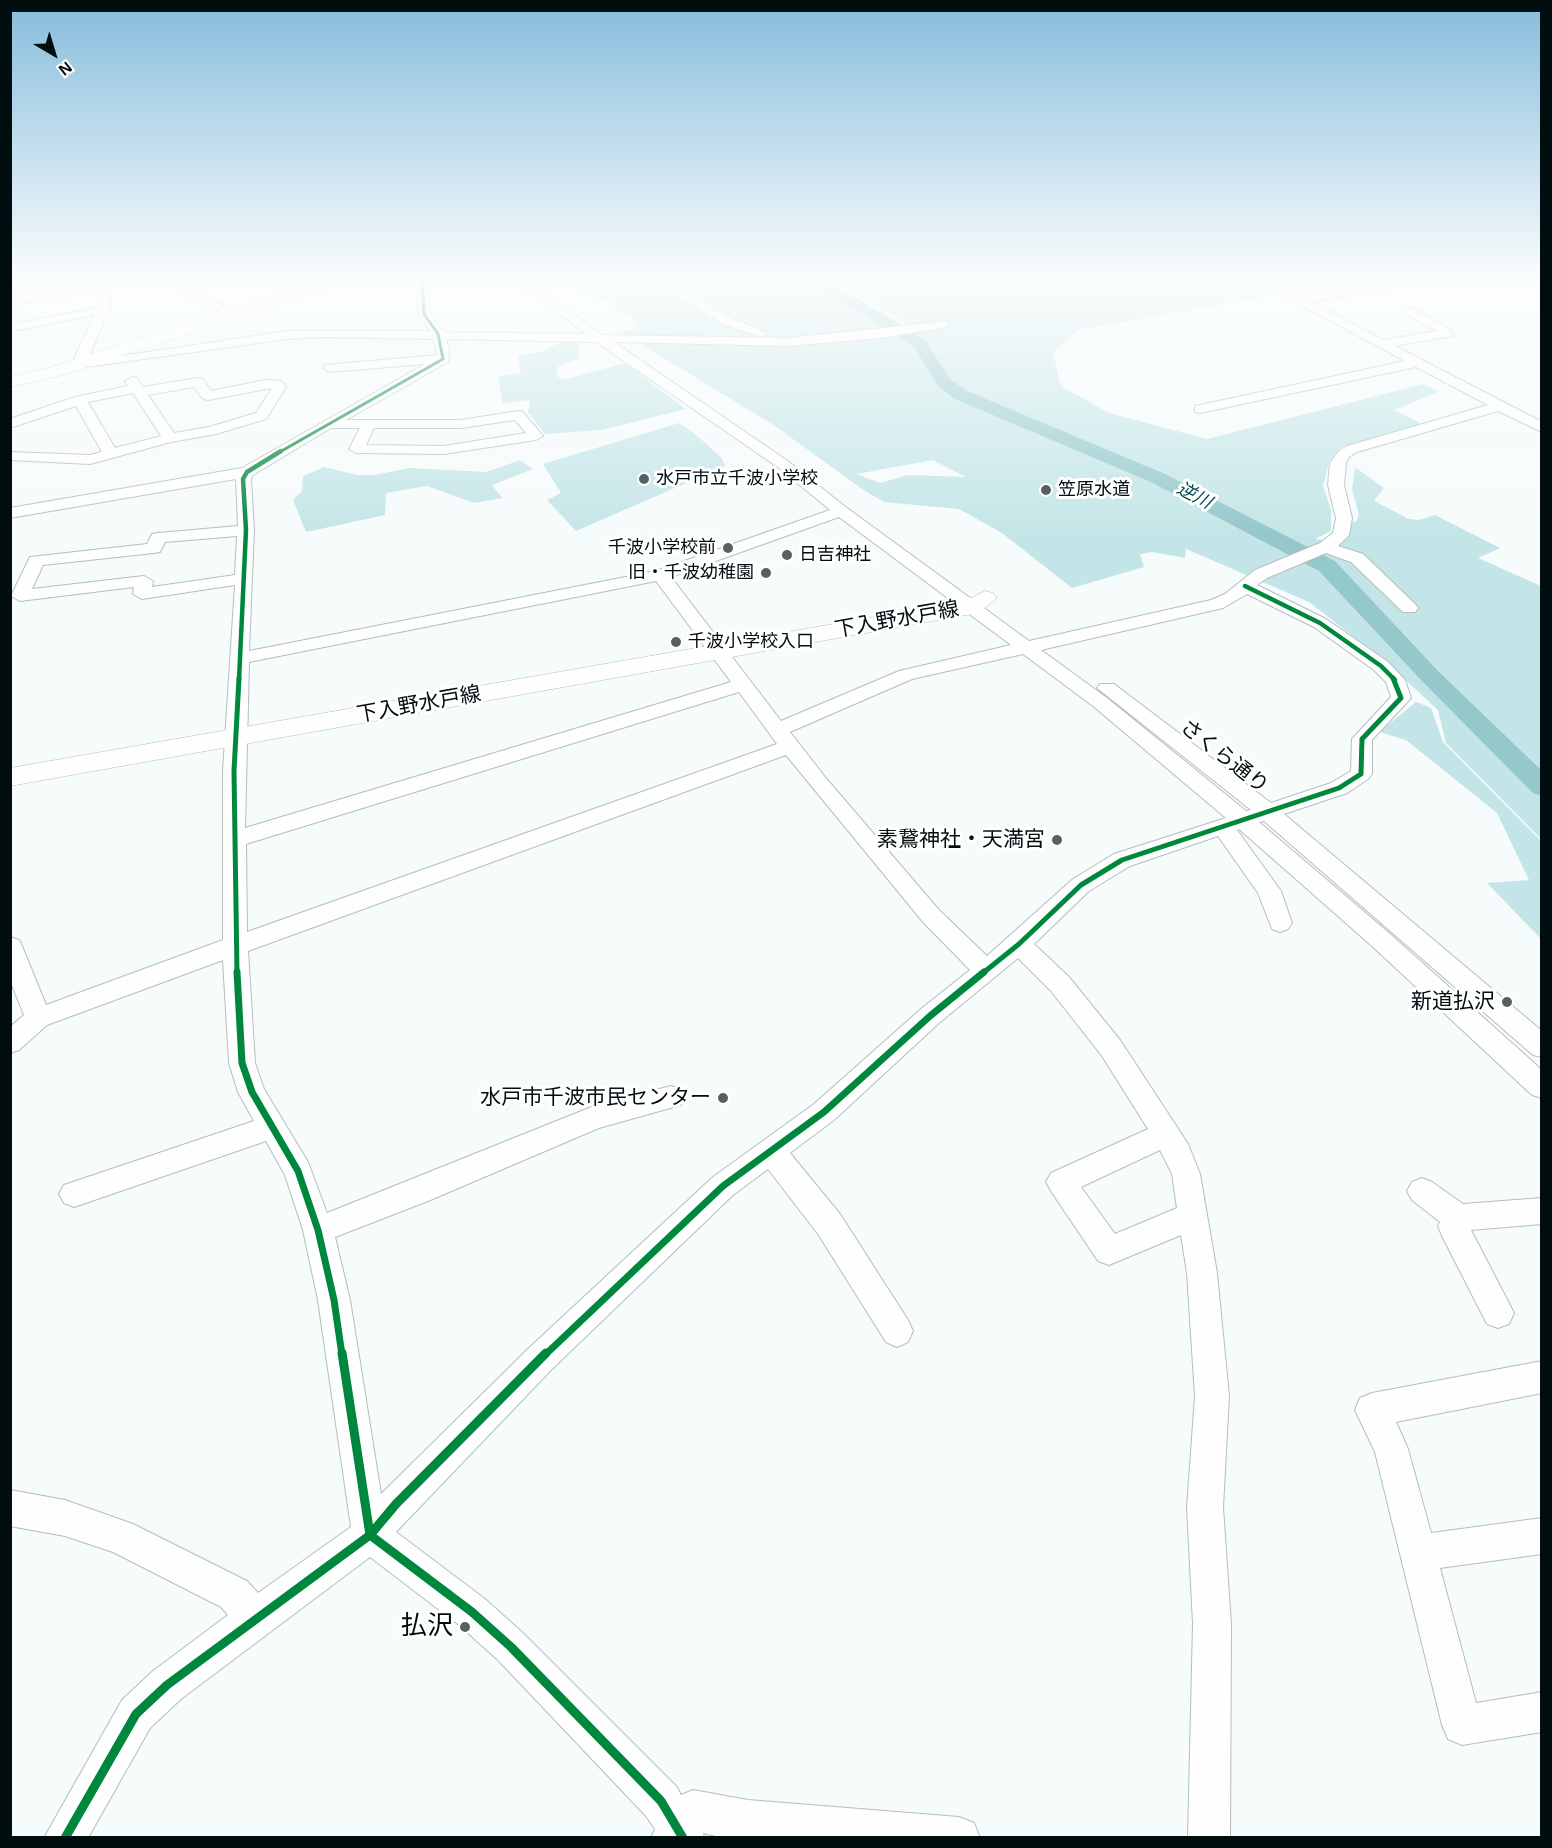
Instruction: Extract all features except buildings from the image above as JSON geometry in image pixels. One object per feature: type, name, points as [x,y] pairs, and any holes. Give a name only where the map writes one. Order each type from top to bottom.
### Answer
[{"type":"main road","points":[[10,382],[78,363]]},
{"type":"main road","name":"下入野水戸線","points":[[10,766],[236,731],[971,601]]},
{"type":"main road","name":"下入野水戸線","points":[[10,777],[236,731]]},
{"type":"street","points":[[80,363],[99,363]]},
{"type":"street","points":[[120,363],[170,438]]},
{"type":"street","points":[[330,368],[389,363]]},
{"type":"street","points":[[10,513],[247,472],[435,363]]},
{"type":"street","name":"さくら通り","points":[[642,363],[784,465],[841,511],[1036,644],[1100,702],[1244,819],[1542,1087]]},
{"type":"street","name":"さくら通り","points":[[646,363],[776,446],[971,601]]},
{"type":"street","points":[[1200,409],[1415,363]]},
{"type":"street","points":[[1416,363],[1542,428]]},
{"type":"street","points":[[10,456],[82,460],[111,454],[170,438],[211,431],[218,410],[198,382],[80,400],[23,428],[41,457]]},
{"type":"street","points":[[80,400],[111,454]]},
{"type":"street","points":[[10,1043],[38,1018],[783,739],[906,675],[1036,644],[1202,609],[1231,598],[1245,586],[1291,560],[1322,549],[1341,535],[1344,528],[1336,485],[1338,463],[1344,454],[1352,449],[1499,406]]},
{"type":"street","points":[[330,423],[461,424],[518,415],[536,436],[444,450],[356,449],[369,425]]},
{"type":"street","points":[[247,472],[243,479],[246,530],[236,731],[235,839],[235,946],[242,1063],[252,1092],[298,1171],[318,1230],[334,1300],[370,1535],[404,1563],[472,1612],[511,1647],[661,1801],[679,1835]]},
{"type":"street","points":[[240,658],[660,575],[841,511]]},
{"type":"street","points":[[242,579],[142,594],[144,581],[20,596],[36,561],[154,548],[158,538],[246,530]]},
{"type":"street","points":[[1322,549],[1357,558],[1409,608]]},
{"type":"street","points":[[660,575],[783,739],[931,916],[986,970]]},
{"type":"street","points":[[65,1838],[136,1713],[255,1618],[370,1535],[396,1504],[540,1359],[723,1186],[824,1112],[930,1016],[1019,944],[1081,885],[1102,870],[1122,860],[1339,788],[1361,774],[1362,739],[1401,698],[1395,680],[1381,666],[1320,623],[1245,586]]},
{"type":"street","points":[[235,839],[742,686]]},
{"type":"street","name":"さくら通り","points":[[1244,819],[1412,933],[1542,1047]]},
{"type":"street","points":[[1244,819],[1280,923]]},
{"type":"street","points":[[1019,944],[1060,984],[1111,1048],[1166,1134],[1186,1174],[1202,1273],[1212,1396],[1205,1507],[1212,1624],[1209,1838]]},
{"type":"street","points":[[10,946],[38,1018]]},
{"type":"street","points":[[318,1230],[418,1192],[594,1118],[671,1097]]},
{"type":"street","points":[[74,1194],[273,1127]]},
{"type":"street","points":[[1166,1134],[1061,1182],[1109,1251],[1192,1216]]},
{"type":"street","points":[[772,1152],[829,1224],[897,1331]]},
{"type":"street","points":[[1422,1191],[1458,1218],[1539,1217]]},
{"type":"street","points":[[1458,1218],[1453,1226],[1498,1313]]},
{"type":"street","points":[[1542,1377],[1372,1410],[1391,1449],[1462,1725],[1542,1712]]},
{"type":"street","points":[[10,1508],[65,1518],[120,1537],[234,1594],[255,1618]]},
{"type":"street","points":[[1418,1553],[1542,1536]]},
{"type":"street","points":[[679,1835],[693,1811],[748,1821],[959,1838]]},
{"type":"shaded area","points":[[519,363],[566,363],[558,366],[557,376],[563,380],[625,363],[686,409],[602,430],[545,434],[528,412],[530,400],[503,403],[498,376],[521,373]]},
{"type":"shaded area","points":[[672,363],[1055,363],[1061,386],[1109,413],[1207,439],[1423,384],[1439,392],[1394,410],[1422,424],[1341,447],[1329,462],[1323,486],[1331,510],[1331,531],[1315,539],[1342,543],[1350,534],[1352,521],[1356,522],[1359,515],[1352,489],[1355,467],[1384,488],[1374,501],[1409,519],[1419,520],[1435,515],[1500,548],[1478,558],[1541,586],[1541,839],[1446,743],[1438,710],[1388,664],[1309,602],[1186,549],[1185,558],[1152,552],[1140,554],[1144,567],[1072,588],[1002,533],[959,509],[884,502],[862,489],[775,426]],"holes":[[[933,460],[966,477],[907,475],[880,483],[856,474]]]},
{"type":"shaded area","points":[[679,423],[722,458],[725,466],[576,531],[547,500],[561,493],[543,464]]},
{"type":"shaded area","points":[[520,460],[533,469],[492,485],[502,498],[474,503],[427,486],[386,493],[385,515],[306,532],[293,500],[302,491],[303,476],[324,467],[357,475],[375,475],[410,468],[487,472]]},
{"type":"shaded area","points":[[1416,702],[1431,708],[1443,742],[1541,841],[1541,939],[1487,883],[1529,880],[1497,813],[1406,740],[1379,732]]},
{"type":"waterway","name":"逆川","points":[[932,363],[944,382],[961,395],[1158,478],[1327,566],[1430,676],[1542,787]]},
{"type":"cycle path","points":[[436,363],[260,463],[247,472],[243,479],[246,530],[234,771],[235,946],[242,1063],[252,1092],[298,1171],[318,1230],[334,1300],[370,1535],[472,1612],[511,1647],[661,1801],[683,1838]]},
{"type":"cycle path","points":[[65,1838],[136,1714],[167,1685],[370,1535],[396,1504],[540,1359],[723,1186],[824,1112],[930,1016],[1019,944],[1081,885],[1122,860],[1339,788],[1361,774],[1362,739],[1401,698],[1395,680],[1381,666],[1320,623],[1245,586]]},
{"type":"place","name":"水戸市立千波小学校","points":[[644,479]]},
{"type":"place","name":"笠原水道","points":[[1046,490]]},
{"type":"place","name":"千波小学校前","points":[[728,548]]},
{"type":"place","name":"日吉神社","points":[[787,555]]},
{"type":"place","name":"旧・千波幼稚園","points":[[766,573]]},
{"type":"place","name":"千波小学校入口","points":[[676,642]]},
{"type":"place","name":"素鵞神社・天満宮","points":[[1057,840]]},
{"type":"place","name":"新道払沢","points":[[1507,1002]]},
{"type":"place","name":"水戸市千波市民センター","points":[[723,1098]]},
{"type":"place","name":"払沢","points":[[465,1627]]}]
